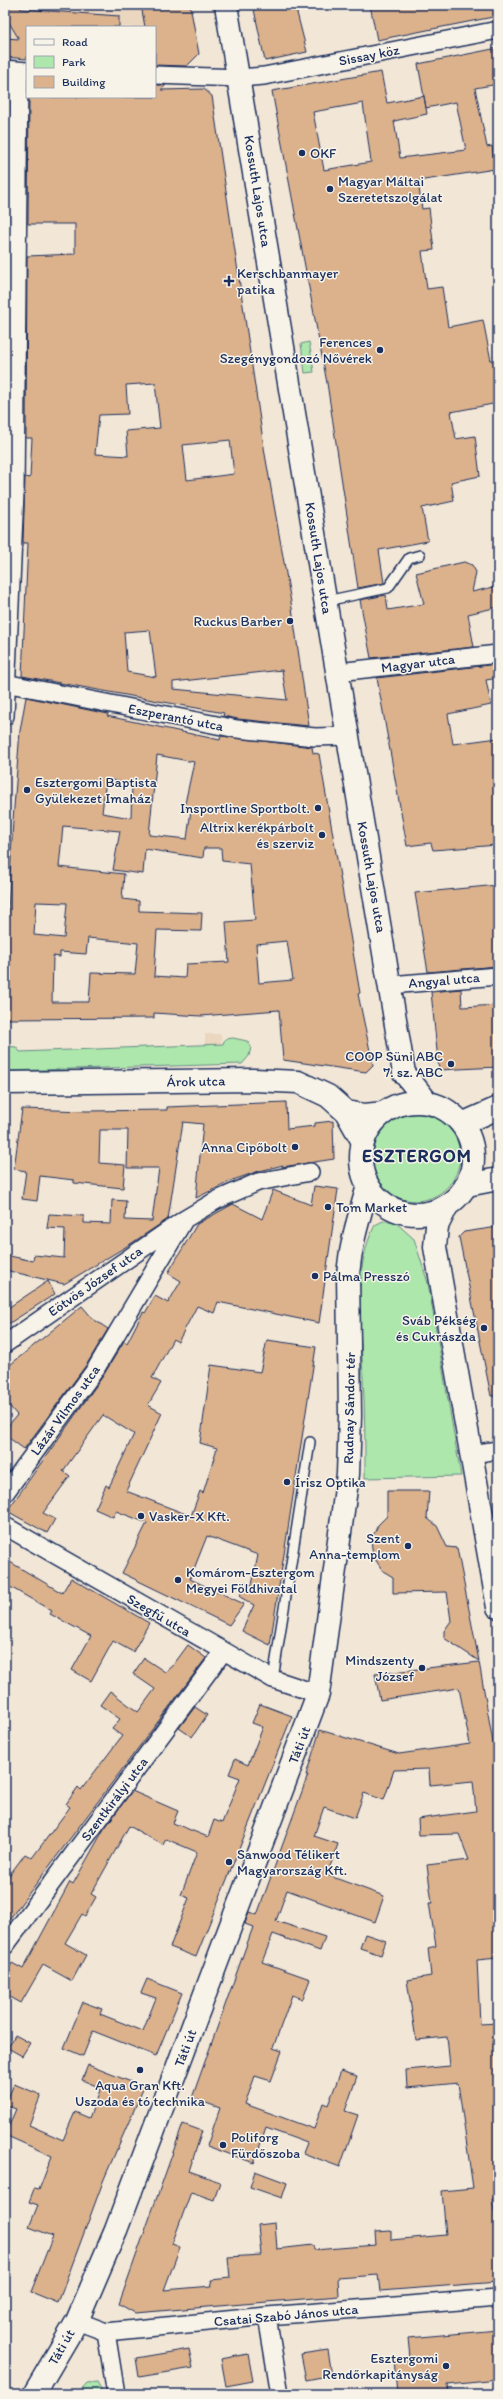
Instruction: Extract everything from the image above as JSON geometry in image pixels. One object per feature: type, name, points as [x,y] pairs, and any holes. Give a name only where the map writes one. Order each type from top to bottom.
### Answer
[{"type":"main road","name":"Kossuth Lajos utca","points":[[226,5],[240,78],[404,1073],[428,1103]]},
{"type":"main road","points":[[404,1073],[390,1109],[373,1123],[362,1140],[360,1161],[368,1186],[377,1199],[396,1210],[435,1247]]},
{"type":"main road","name":"Árok utca","points":[[5,1083],[254,1080],[298,1082],[328,1096],[346,1112],[362,1140]]},
{"type":"main road","points":[[346,1112],[365,1115],[412,1102],[428,1103],[441,1107],[462,1124],[470,1138],[474,1154],[472,1170],[467,1186],[458,1197],[447,1206],[433,1213],[418,1215],[396,1210],[373,1210],[359,1218]]},
{"type":"main road","points":[[462,1124],[498,1108]]},
{"type":"main road","points":[[467,1186],[493,1180],[498,1181]]},
{"type":"main road","name":"Rudnay Sándor tér","points":[[318,1694],[348,1474],[350,1416],[348,1274],[353,1233],[368,1186]]},
{"type":"main road","points":[[447,1206],[437,1226],[435,1247],[498,1607]]},
{"type":"main road","name":"Táti út","points":[[34,2394],[77,2321],[116,2230],[318,1694]]},
{"type":"street","name":"Sissay köz","points":[[156,75],[240,78],[274,74],[498,30]]},
{"type":"street","points":[[5,716],[15,493],[17,70]]},
{"type":"street","name":"Magyar utca","points":[[338,672],[498,654]]},
{"type":"street","name":"Eszperantó utca","points":[[6,684],[237,729],[315,738],[349,736]]},
{"type":"street","name":"Angyal utca","points":[[390,984],[498,976]]},
{"type":"street","name":"Eötvös József utca","points":[[5,1344],[185,1218],[217,1200],[258,1182],[310,1172]]},
{"type":"street","name":"Eötvös József utca","points":[[123,1325],[185,1218]]},
{"type":"street","name":"Lázár Vilmos utca","points":[[5,1493],[95,1370],[123,1325]]},
{"type":"street","points":[[472,1454],[498,1450]]},
{"type":"street","name":"Szegfű utca","points":[[5,1526],[223,1652],[273,1679],[318,1694]]},
{"type":"street","name":"Szentkirályi utca","points":[[5,1946],[223,1652]]},
{"type":"street","name":"Csatai Szabó János utca","points":[[77,2321],[106,2332],[267,2316],[498,2298]]},
{"type":"street","points":[[267,2316],[280,2394]]},
{"type":"street","points":[[106,2332],[116,2394]]},
{"type":"lane","points":[[326,601],[388,588],[409,558],[420,555]]},
{"type":"lane","points":[[273,1679],[310,1442]]},
{"type":"shaded area","points":[[5,5],[190,5],[199,54],[187,66],[176,68],[156,67],[156,26],[26,26],[26,59],[5,57]]},
{"type":"shaded area","points":[[205,1034],[221,1034],[222,1051],[205,1052]]},
{"type":"green space","points":[[309,342],[314,372],[305,373],[301,344]]},
{"type":"green space","points":[[233,1038],[247,1041],[251,1047],[249,1056],[242,1064],[5,1071],[5,1046],[16,1047],[20,1052],[223,1044],[225,1039]]},
{"type":"green space","points":[[415,1111],[432,1114],[447,1124],[457,1139],[460,1156],[457,1173],[447,1188],[432,1198],[415,1201],[398,1198],[383,1188],[373,1173],[370,1156],[373,1139],[383,1124],[398,1114]]},
{"type":"green space","points":[[383,1221],[394,1221],[414,1239],[428,1283],[461,1476],[365,1478],[364,1403],[360,1320],[361,1280],[363,1261],[368,1242],[375,1225]]},
{"type":"green space","points":[[97,2382],[104,2394],[77,2394],[87,2383]]},
{"type":"building","points":[[5,5],[19,5],[21,9],[119,16],[119,26],[26,26],[26,59],[5,57],[5,38],[19,39],[5,16]]},
{"type":"building","points":[[141,5],[190,5],[199,54],[187,66],[156,65],[156,26],[145,26]]},
{"type":"building","points":[[253,5],[295,5],[307,52],[265,61]]},
{"type":"building","points":[[370,5],[498,5],[498,16],[377,40]]},
{"type":"building","points":[[498,48],[498,84],[475,88],[487,147],[492,146],[495,169],[418,181],[422,209],[429,208],[434,250],[422,251],[427,289],[442,287],[448,327],[483,320],[491,361],[498,360],[498,403],[451,412],[456,439],[475,436],[480,476],[451,482],[454,501],[422,508],[428,541],[379,550],[384,583],[358,588],[327,383],[272,91],[381,72],[387,103],[424,96],[418,64]],"holes":[[[456,102],[466,150],[400,158],[394,121],[427,114],[426,108]],[[363,103],[371,162],[324,170],[313,112]]]},
{"type":"building","points":[[156,85],[166,85],[161,90],[204,89],[212,96],[265,454],[292,608],[309,726],[238,719],[223,716],[224,713],[22,676],[28,543],[23,543],[25,477],[30,478],[32,438],[26,438],[27,256],[75,254],[75,224],[28,224],[29,98],[156,98]],"holes":[[[155,383],[160,428],[126,431],[128,456],[95,454],[99,415],[128,414],[126,385]],[[230,440],[234,474],[187,480],[183,445]],[[150,630],[156,677],[127,672],[124,632]],[[282,670],[287,700],[173,689],[173,682]]]},
{"type":"building","points":[[5,97],[9,97],[8,224],[5,224]]},
{"type":"building","points":[[5,257],[7,257],[6,437],[5,437]]},
{"type":"building","points":[[464,562],[472,565],[476,572],[472,592],[498,586],[498,607],[468,614],[474,647],[371,658],[360,600],[386,595],[388,610],[424,604],[416,573]]},
{"type":"building","points":[[498,664],[498,678],[486,680],[491,705],[448,714],[453,744],[498,738],[498,845],[433,850],[431,843],[407,846],[377,678]]},
{"type":"building","points":[[26,697],[220,740],[221,736],[312,747],[313,753],[319,754],[360,993],[358,994],[373,1065],[366,1072],[283,1060],[279,1010],[201,1016],[154,1013],[154,1018],[5,1019],[5,967],[13,820],[20,731]],"holes":[[[157,755],[194,762],[184,808],[191,810],[187,839],[149,835]],[[106,779],[132,784],[131,818],[102,813]],[[63,826],[120,831],[113,870],[143,874],[145,849],[203,858],[204,848],[221,848],[222,861],[250,864],[255,920],[226,922],[229,962],[186,964],[185,978],[154,976],[157,930],[201,931],[202,913],[139,911],[139,901],[122,899],[124,874],[59,867]],[[36,902],[67,903],[64,938],[34,935]],[[88,938],[138,943],[135,974],[91,973],[89,1002],[52,1002],[53,956],[60,957],[60,952],[86,954]],[[287,941],[293,980],[259,983],[256,944]]]},
{"type":"building","points":[[498,885],[498,966],[428,972],[415,893]]},
{"type":"building","points":[[461,989],[462,1007],[498,1005],[498,1067],[439,1070],[431,992]]},
{"type":"building","points":[[286,1102],[287,1129],[315,1126],[315,1123],[333,1121],[334,1159],[282,1167],[283,1165],[256,1172],[233,1180],[196,1198],[203,1124],[183,1122],[168,1219],[132,1243],[64,1284],[5,1270],[5,1255],[33,1261],[34,1255],[64,1258],[65,1229],[47,1228],[49,1214],[84,1216],[84,1223],[111,1224],[112,1200],[126,1201],[125,1220],[152,1221],[159,1168],[127,1168],[128,1130],[100,1130],[99,1163],[125,1165],[123,1188],[74,1183],[74,1180],[40,1176],[37,1201],[22,1199],[26,1171],[14,1169],[22,1109],[87,1111],[167,1110],[167,1107]]},
{"type":"building","points":[[314,1186],[338,1189],[319,1323],[218,1302],[214,1313],[197,1306],[178,1342],[173,1339],[152,1378],[161,1383],[148,1405],[162,1413],[126,1491],[191,1516],[200,1491],[203,1493],[217,1448],[200,1443],[211,1365],[260,1372],[267,1340],[316,1347],[270,1645],[242,1631],[254,1605],[240,1597],[244,1582],[252,1585],[258,1555],[207,1536],[190,1579],[244,1604],[229,1625],[122,1573],[147,1523],[116,1511],[113,1517],[95,1509],[106,1485],[109,1487],[134,1434],[103,1415],[63,1471],[70,1476],[43,1513],[55,1519],[47,1533],[7,1511],[103,1376],[124,1341],[127,1343],[143,1312],[145,1313],[155,1296],[168,1303],[181,1281],[168,1273],[197,1224],[233,1204],[262,1219],[273,1190],[311,1205]]},
{"type":"building","points":[[498,1227],[498,1396],[491,1396],[459,1237],[464,1232]]},
{"type":"building","points":[[48,1281],[55,1294],[5,1326],[5,1310]]},
{"type":"building","points":[[82,1306],[93,1319],[108,1329],[87,1364],[24,1449],[5,1435],[5,1430],[17,1415],[5,1401],[5,1369]]},
{"type":"building","name":"Szent Anna-templom","points":[[387,1491],[429,1491],[427,1518],[437,1526],[447,1547],[457,1548],[479,1661],[444,1638],[444,1631],[451,1621],[447,1592],[393,1593],[393,1577],[383,1571],[373,1556],[371,1540],[378,1525],[387,1516]]},
{"type":"building","points":[[5,1559],[62,1593],[71,1578],[149,1623],[133,1652],[113,1641],[91,1681],[72,1670],[91,1636],[50,1614],[52,1611],[5,1584]]},
{"type":"building","points":[[188,1645],[206,1658],[5,1925],[5,1881],[25,1854],[32,1858],[70,1807],[66,1804],[78,1787],[81,1790],[122,1736],[112,1729],[120,1719],[100,1705],[110,1691],[138,1712],[155,1689],[133,1674],[144,1658],[165,1672],[174,1664]]},
{"type":"building","points":[[479,1662],[498,1771],[498,1958],[477,1960],[480,2024],[498,2023],[498,2198],[492,2199],[498,2233],[498,2282],[380,2291],[378,2275],[338,2278],[339,2296],[135,2313],[119,2304],[183,2124],[202,2131],[189,2171],[220,2182],[214,2200],[191,2192],[172,2244],[180,2247],[164,2290],[212,2286],[211,2280],[230,2278],[228,2257],[261,2255],[258,2225],[275,2223],[277,2249],[313,2245],[314,2250],[376,2245],[375,2232],[391,2231],[391,2240],[446,2235],[442,2191],[473,2188],[458,2083],[407,2088],[406,2070],[450,2066],[447,2037],[416,2040],[407,1980],[431,1976],[428,1948],[436,1946],[429,1903],[432,1903],[427,1865],[469,1860],[459,1834],[419,1835],[418,1819],[476,1811],[473,1781],[430,1785],[429,1769],[394,1770],[384,1800],[364,1793],[355,1818],[324,1807],[314,1836],[338,1844],[327,1875],[384,1896],[375,1922],[287,1890],[276,1921],[325,1937],[320,1951],[273,1934],[262,1962],[310,1979],[303,1999],[292,1995],[273,2048],[282,2051],[271,2081],[255,2076],[245,2104],[314,2129],[323,2103],[328,2105],[341,2071],[357,2076],[345,2111],[358,2115],[340,2167],[303,2153],[307,2143],[266,2128],[254,2163],[207,2146],[220,2108],[192,2098],[253,1927],[245,1924],[249,1912],[257,1915],[308,1775],[306,1775],[320,1730],[399,1754],[470,1744],[459,1688],[380,1700],[375,1674]]},
{"type":"building","points":[[260,1704],[292,1716],[196,1957],[170,1947],[189,1898],[181,1895],[197,1852],[166,1839],[163,1845],[129,1826],[91,1894],[96,1897],[85,1916],[82,1914],[65,1943],[86,1955],[72,1981],[43,1965],[21,2003],[5,1994],[5,1976],[12,1963],[23,1969],[70,1882],[73,1884],[104,1829],[132,1791],[178,1811],[173,1823],[208,1837],[214,1820],[222,1823],[240,1778],[229,1774],[235,1759],[248,1765],[263,1727],[252,1723]]},
{"type":"building","points":[[195,1707],[207,1715],[192,1737],[179,1728]]},
{"type":"building","points":[[365,1934],[386,1941],[381,1955],[360,1948]]},
{"type":"building","points":[[147,1979],[182,1993],[156,2056],[93,2031],[83,2056],[64,2048],[83,2002],[102,2009],[100,2014],[143,2031],[156,1998],[141,1993]]},
{"type":"building","points":[[15,2035],[30,2043],[22,2056],[8,2048]]},
{"type":"building","points":[[88,2065],[144,2087],[104,2179],[58,2303],[31,2292],[53,2236],[29,2227],[38,2205],[29,2202],[34,2189],[39,2190],[52,2156],[5,2135],[16,2109],[5,2105],[14,2084],[41,2095],[29,2125],[63,2140],[75,2112],[89,2118],[101,2088],[82,2080]]},
{"type":"building","points":[[255,2171],[287,2183],[282,2198],[250,2187]]},
{"type":"building","name":"Esztergomi Rendőrkapitányság","points":[[498,2330],[498,2380],[448,2385],[449,2394],[397,2394],[394,2359],[410,2358],[408,2338]]},
{"type":"building","points":[[189,2349],[193,2368],[139,2377],[136,2358]]},
{"type":"building","points":[[328,2350],[332,2375],[306,2380],[301,2354]]},
{"type":"building","points":[[248,2354],[253,2381],[226,2386],[221,2359]]},
{"type":"place","name":"OKF","points":[[302,153]]},
{"type":"place","name":"Magyar Máltai Szeretetszolgálat","points":[[330,189]]},
{"type":"place","name":"Kerschbanmayer patika","points":[[229,281]]},
{"type":"place","name":"Ferences Szegénygondozó Nővérek","points":[[380,350]]},
{"type":"place","name":"Ruckus Barber","points":[[290,621]]},
{"type":"place","name":"Esztergomi Baptista Gyülekezet Imaház","points":[[27,790]]},
{"type":"place","name":"Insportline Sportbolt.","points":[[318,808]]},
{"type":"place","name":"Altrix kerékpárbolt és szerviz","points":[[322,835]]},
{"type":"place","name":"COOP Süni ABC 7. sz. ABC","points":[[451,1064]]},
{"type":"place","name":"Anna Cipőbolt","points":[[295,1147]]},
{"type":"place","name":"Tom Market","points":[[328,1207]]},
{"type":"place","name":"Pálma Presszó","points":[[315,1276]]},
{"type":"place","name":"Sváb Pékség és Cukrászda","points":[[484,1328]]},
{"type":"place","name":"Írisz Optika","points":[[287,1482]]},
{"type":"place","name":"Vasker-X Kft.","points":[[141,1516]]},
{"type":"place","name":"Szent Anna-templom","points":[[408,1546]]},
{"type":"place","name":"Komárom-Esztergom Megyei Földhivatal","points":[[178,1580]]},
{"type":"place","name":"Mindszenty József","points":[[422,1668]]},
{"type":"place","name":"Sanwood Télikert Magyarország Kft.","points":[[229,1862]]},
{"type":"place","name":"Aqua Gran Kft. Uszoda és tó technika","points":[[140,2070]]},
{"type":"place","name":"Poliforg Fürdőszoba","points":[[223,2145]]},
{"type":"place","name":"Esztergomi Rendőrkapitányság","points":[[446,2366]]},
{"type":"district","name":"ESZTERGOM","points":[[417,1156]]}]
